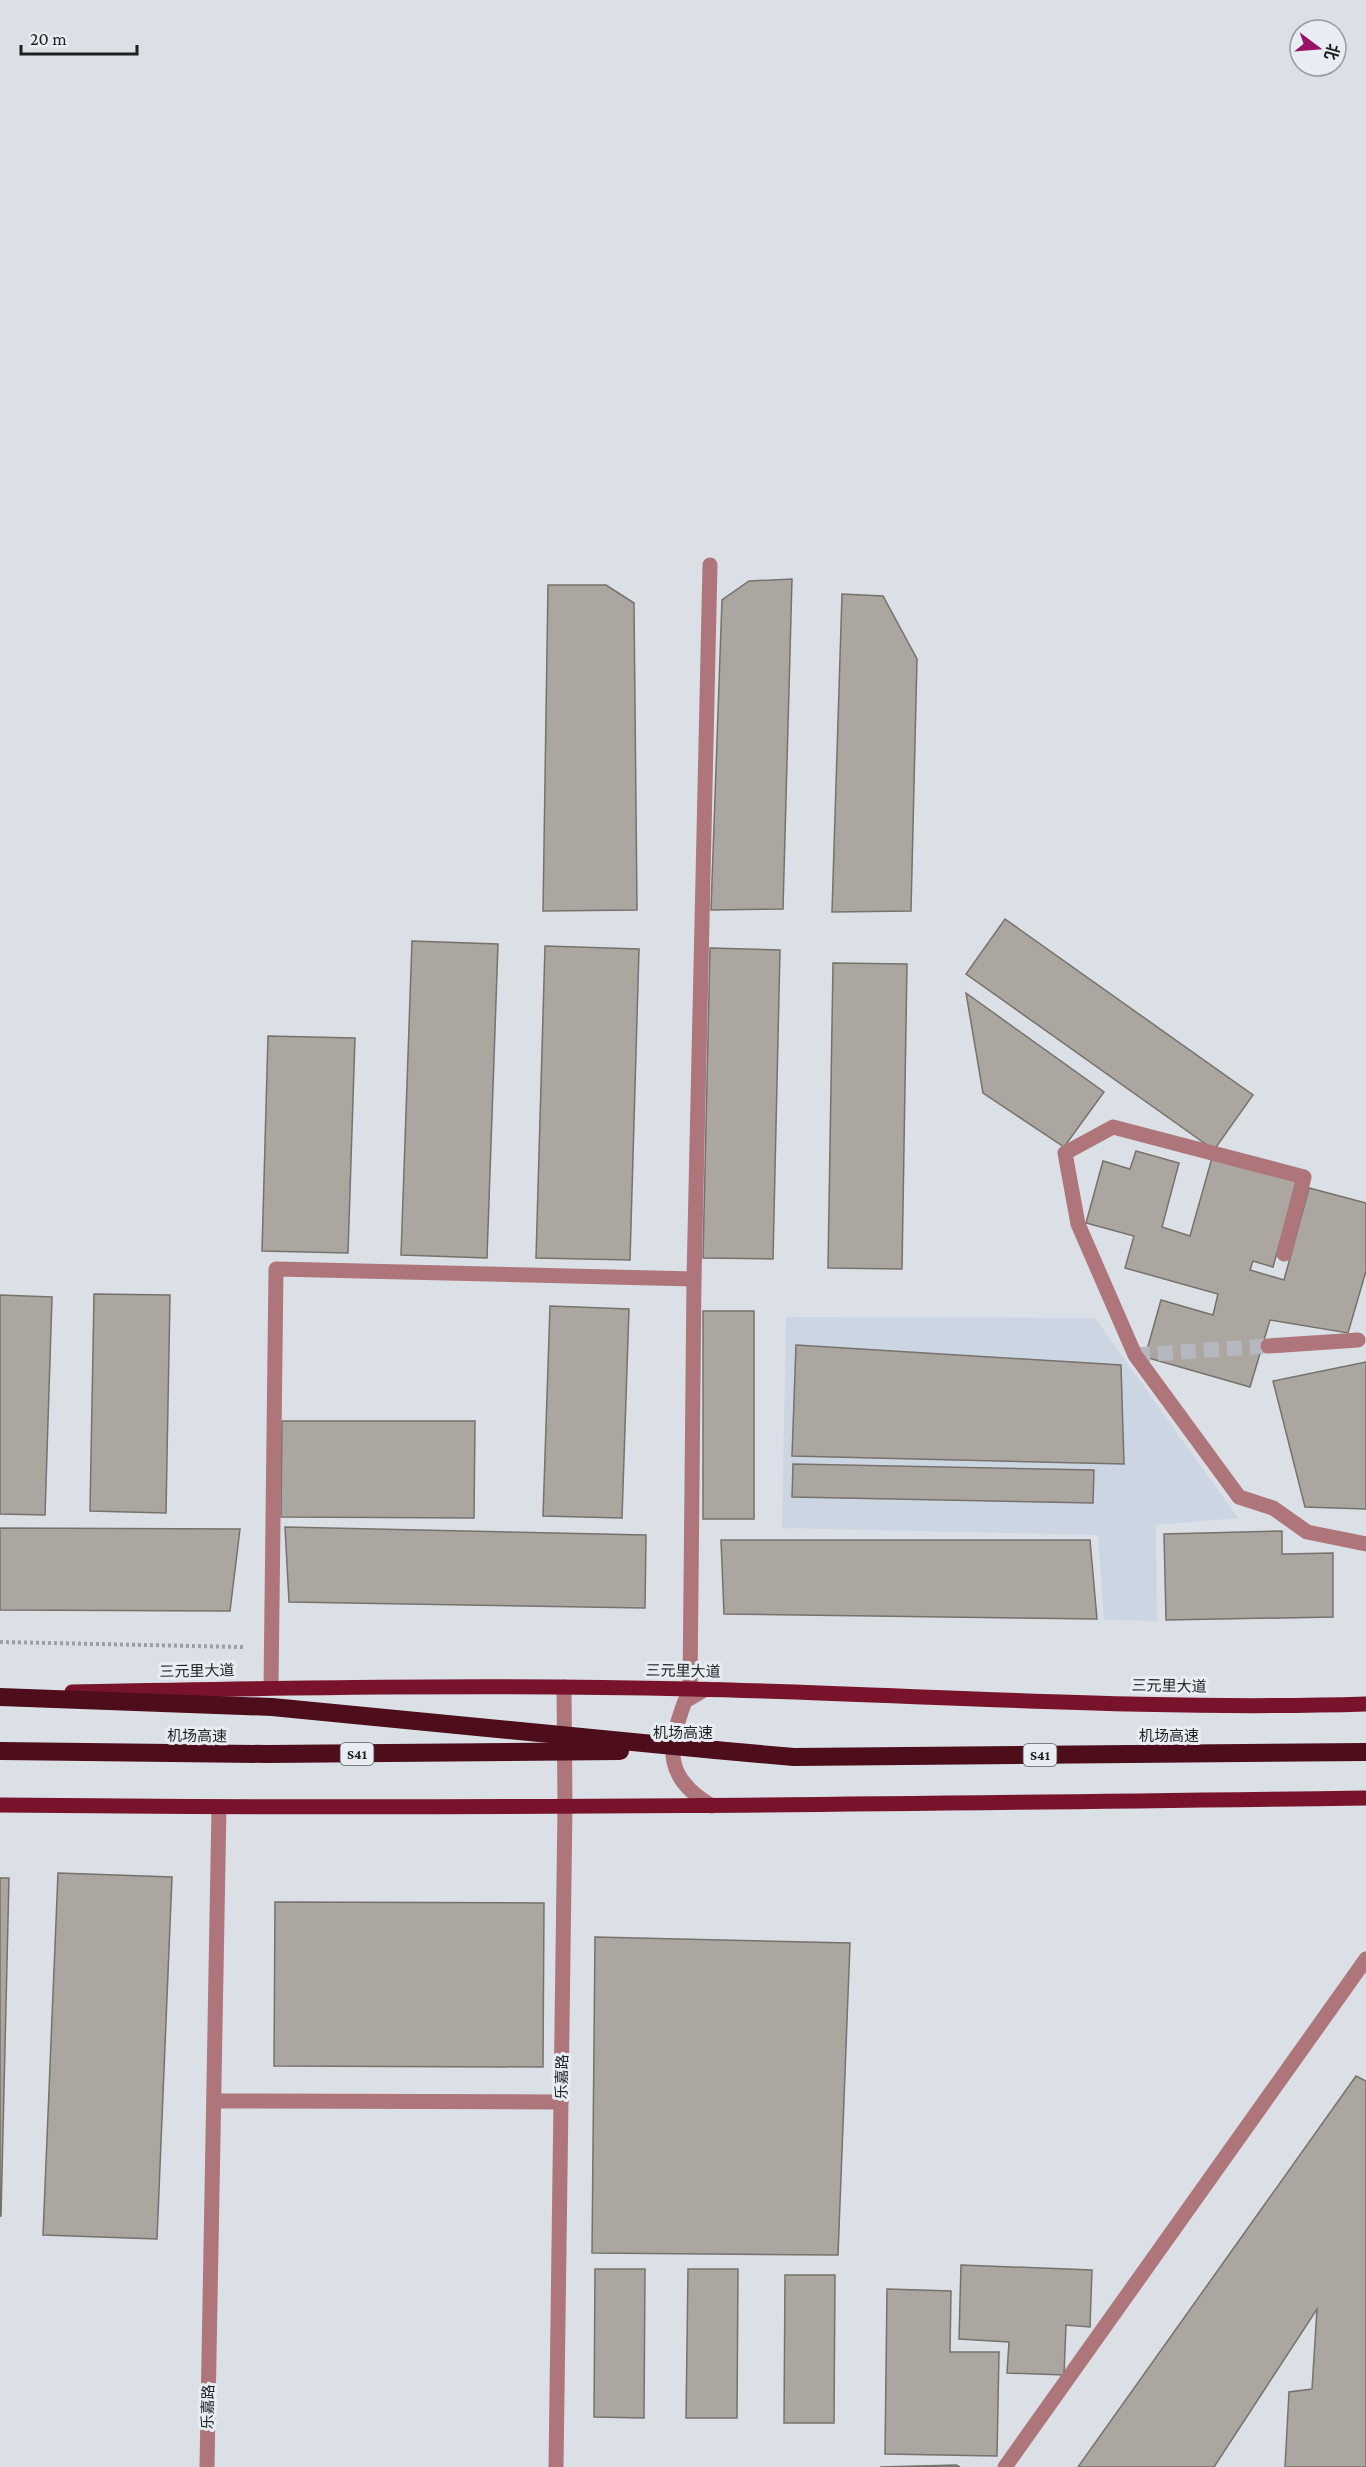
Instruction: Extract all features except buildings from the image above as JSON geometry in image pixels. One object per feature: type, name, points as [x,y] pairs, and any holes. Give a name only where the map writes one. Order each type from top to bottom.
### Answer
[{"type":"highway","points":[[0,1695],[272,1707],[715,1750]]},
{"type":"highway","name":"机场高速","points":[[0,1751],[278,1754],[715,1750],[794,1757],[1366,1752]]},
{"type":"main road","name":"三元里大道","points":[[0,1695],[271,1688],[564,1687],[698,1689],[1084,1703],[1366,1704]]},
{"type":"main road","points":[[0,1805],[712,1806],[1366,1798]]},
{"type":"street","points":[[710,565],[694,1279],[698,1689],[685,1701],[675,1727],[674,1762],[680,1781],[693,1795],[712,1806]]},
{"type":"street","points":[[1284,1254],[1304,1178],[1113,1127],[1065,1153],[1078,1224],[1136,1355],[1239,1497],[1273,1508],[1308,1532],[1366,1544]]},
{"type":"street","points":[[271,1688],[276,1269],[694,1279]]},
{"type":"street","points":[[1268,1346],[1358,1340]]},
{"type":"street","name":"乐嘉路","points":[[556,2467],[565,1806],[564,1687]]},
{"type":"street","name":"乐嘉路","points":[[207,2467],[219,1807]]},
{"type":"street","points":[[1005,2467],[1366,1959]]},
{"type":"street","points":[[215,2102],[561,2102]]},
{"type":"path","points":[[0,1642],[271,1647]]},
{"type":"shaded area","points":[[786,1317],[1095,1318],[1238,1518],[1156,1525],[1157,1621],[1104,1620],[1098,1535],[782,1528]]},
{"type":"tunnel","points":[[1135,1355],[1268,1346]]}]
